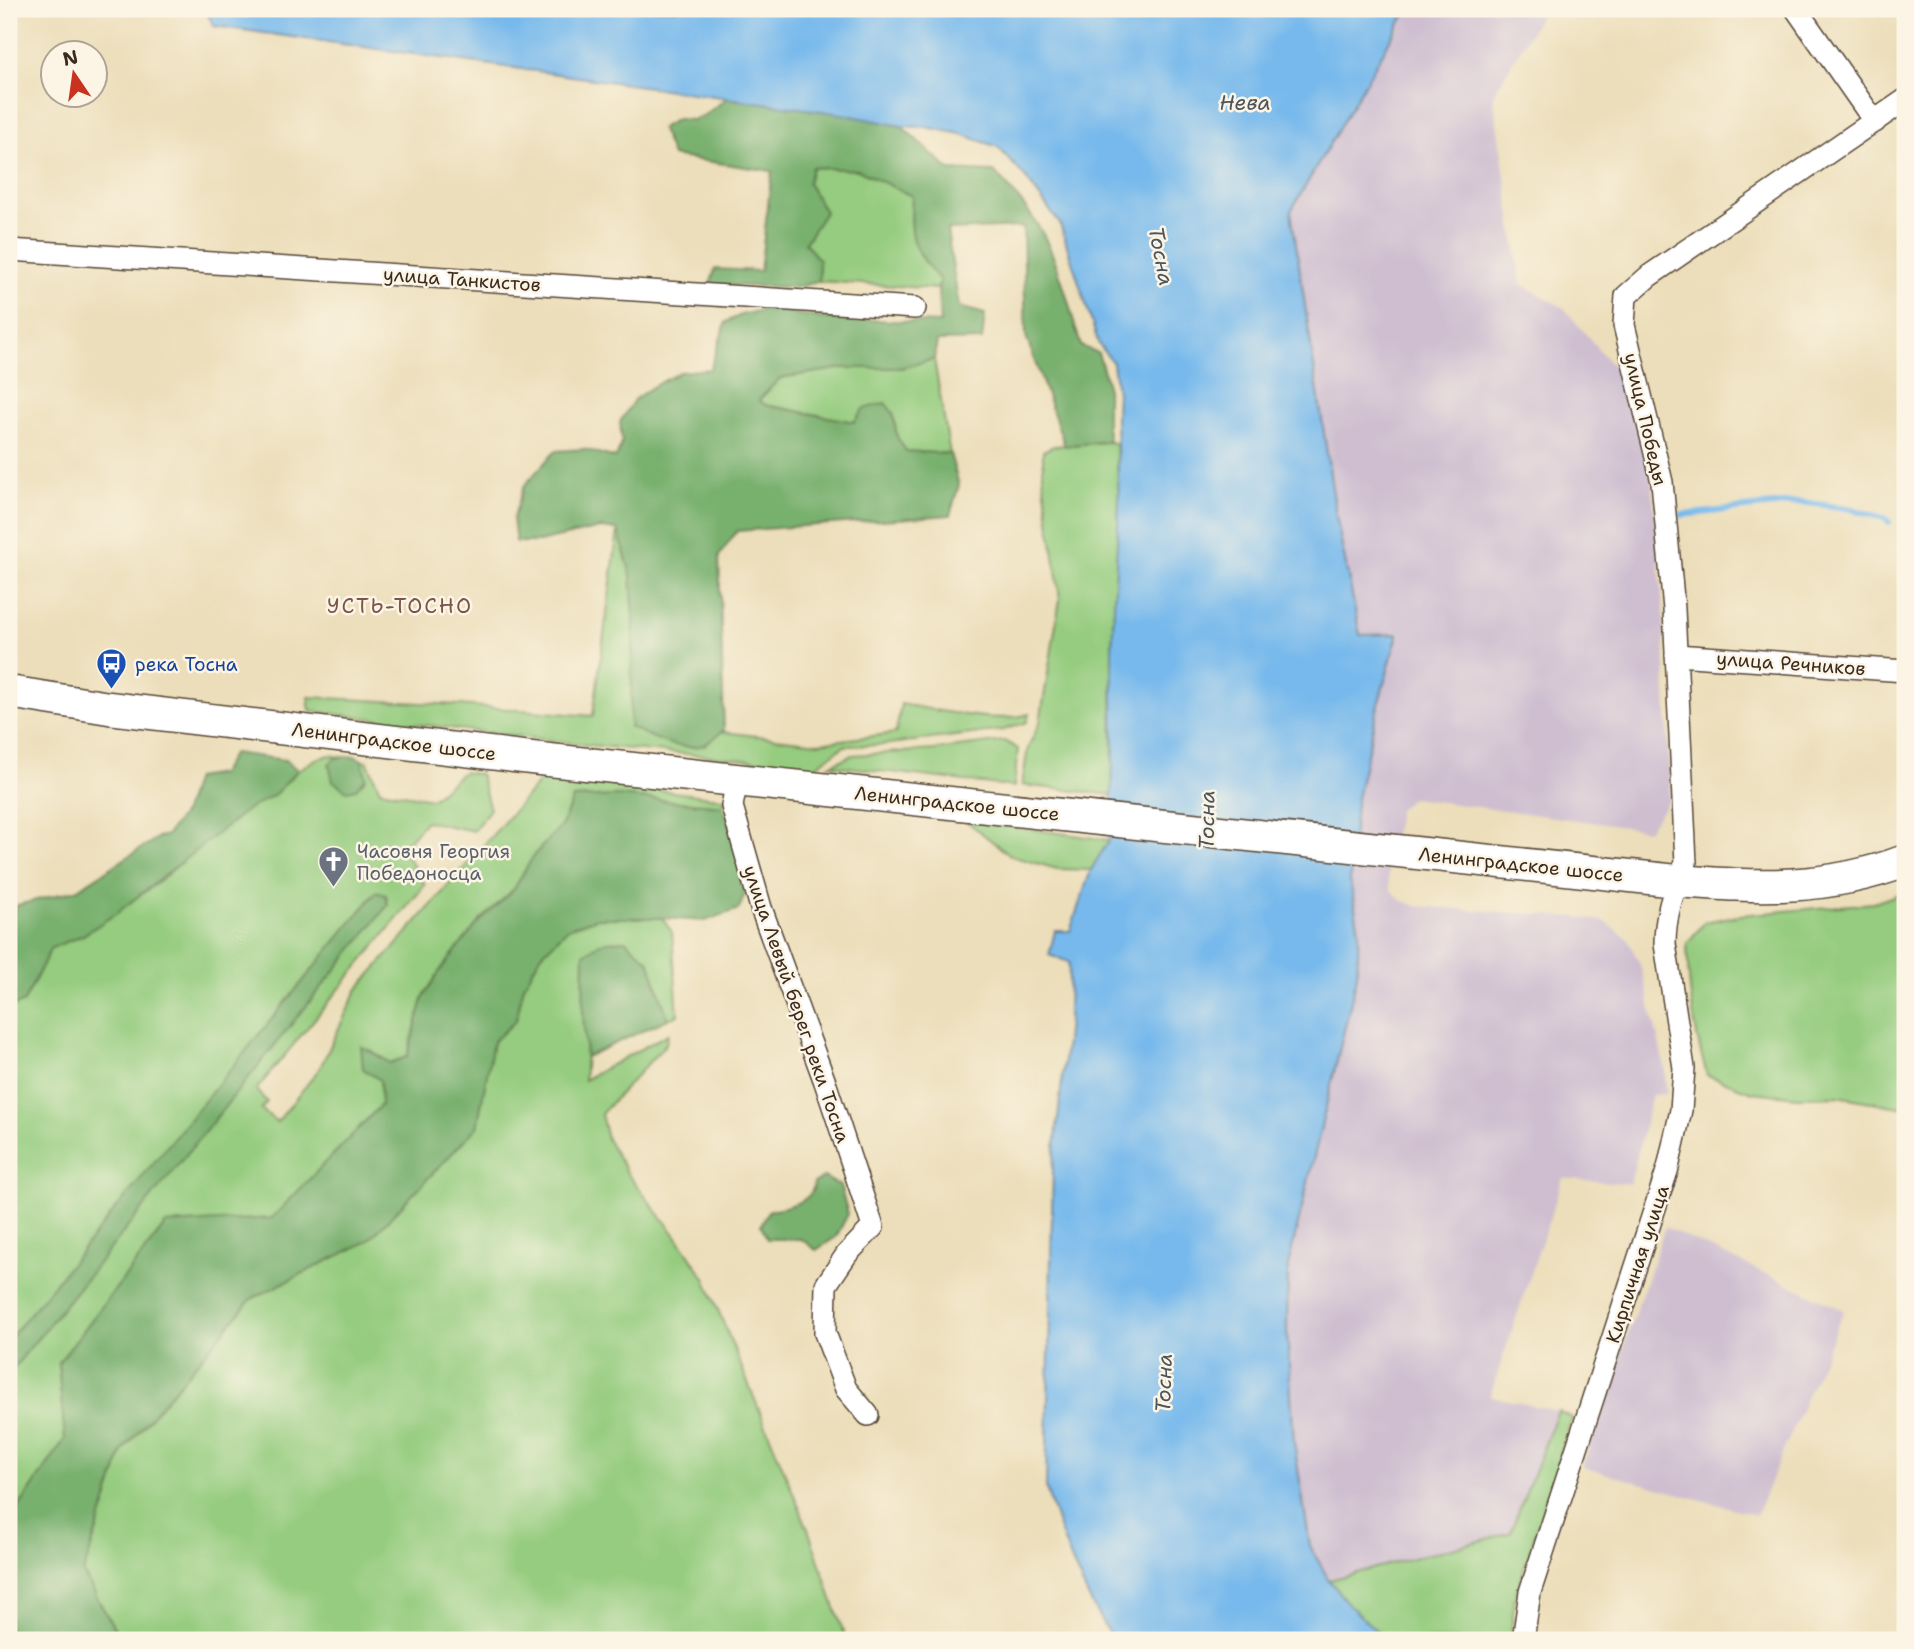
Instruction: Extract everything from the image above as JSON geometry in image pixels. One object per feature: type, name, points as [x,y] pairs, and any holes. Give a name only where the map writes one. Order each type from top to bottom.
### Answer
[{"type":"main road","name":"Ленинградское шоссе","points":[[9,692],[110,708],[737,781],[1677,881],[1761,887],[1821,883],[1885,869],[1905,861]]},
{"type":"street","points":[[1796,9],[1875,122]]},
{"type":"street","name":"улица Победы","points":[[1677,881],[1686,863],[1686,836],[1676,656],[1662,482],[1624,325],[1626,296],[1649,276],[1905,100]]},
{"type":"street","name":"улица Танкистов","points":[[9,250],[915,308]]},
{"type":"street","name":"улица Речников","points":[[1676,656],[1905,671]]},
{"type":"street","name":"улица Левый берег реки Тосна","points":[[737,781],[732,806],[761,908],[825,1083],[873,1227],[847,1254],[826,1286],[825,1297],[825,1333],[846,1389],[868,1415]]},
{"type":"street","name":"Кирпичная улица","points":[[1523,1640],[1530,1592],[1676,1141],[1684,1068],[1665,944],[1665,925],[1677,881]]},
{"type":"shaded area","points":[[1408,9],[1544,9],[1493,95],[1521,284],[1564,308],[1611,364],[1622,362],[1652,484],[1663,609],[1670,799],[1648,830],[1412,798],[1398,810],[1388,876],[1390,889],[1401,900],[1416,906],[1604,921],[1627,938],[1640,964],[1664,1064],[1667,1094],[1652,1095],[1630,1184],[1563,1178],[1490,1396],[1558,1411],[1510,1533],[1329,1580],[1310,1546],[1294,1443],[1287,1331],[1288,1266],[1357,976],[1359,930],[1350,881],[1356,803],[1378,705],[1398,635],[1360,635],[1337,521],[1291,211]]},
{"type":"shaded area","points":[[1665,1227],[1844,1310],[1756,1515],[1582,1467]]},
{"type":"green space","points":[[727,98],[843,114],[901,126],[950,170],[994,172],[1018,198],[1039,227],[1058,270],[1081,346],[1098,353],[1107,382],[1109,441],[1065,446],[1026,336],[1023,227],[947,230],[959,307],[985,314],[982,340],[937,341],[934,359],[901,368],[843,368],[780,378],[759,400],[765,405],[854,422],[863,409],[885,403],[893,413],[897,437],[906,451],[950,454],[959,485],[950,515],[737,531],[719,556],[724,730],[706,744],[687,747],[667,743],[630,727],[634,618],[631,575],[618,530],[600,528],[539,542],[516,542],[513,519],[524,486],[555,451],[584,449],[616,458],[622,442],[620,422],[634,400],[680,372],[710,369],[726,322],[741,315],[766,309],[823,318],[940,323],[940,280],[923,259],[914,242],[911,222],[912,196],[858,170],[812,167],[808,183],[825,212],[805,243],[819,260],[819,281],[799,287],[710,285],[715,269],[760,271],[772,171],[672,156],[661,128],[677,119],[693,120],[703,116]]},
{"type":"green space","points":[[812,167],[858,170],[912,196],[911,222],[914,242],[923,259],[940,280],[938,289],[819,281],[819,260],[805,243],[825,212],[808,183]]},
{"type":"green space","points":[[934,359],[950,454],[906,451],[897,437],[893,413],[855,422],[765,405],[759,400],[780,378],[843,368],[901,368]]},
{"type":"green space","points":[[1110,442],[1116,444],[1119,502],[1112,651],[1113,795],[1022,785],[1028,748],[1040,722],[1060,599],[1043,477],[1043,451],[1054,446]]},
{"type":"green space","points":[[618,530],[631,575],[634,618],[631,677],[705,744],[724,730],[723,732],[818,743],[896,733],[901,704],[984,717],[1016,717],[1029,714],[1027,722],[1004,730],[881,745],[844,746],[809,771],[743,759],[597,746],[311,711],[309,697],[593,716]]},
{"type":"green space","points":[[1005,741],[1018,749],[1014,787],[830,765],[852,755],[935,750]]},
{"type":"green space","points":[[233,753],[285,760],[298,770],[275,794],[247,810],[117,913],[83,935],[51,948],[24,1002],[9,1008],[9,920],[17,905],[76,890],[159,837],[167,835],[184,812],[195,778],[220,774]]},
{"type":"green space","points":[[330,755],[367,761],[380,790],[432,799],[463,772],[480,774],[490,809],[473,831],[426,821],[402,848],[425,885],[256,1090],[267,1102],[261,1109],[277,1122],[320,1068],[357,990],[540,781],[570,778],[726,799],[723,806],[618,796],[573,798],[562,825],[534,855],[514,889],[478,923],[442,968],[424,996],[407,1057],[390,1063],[371,1050],[380,1080],[381,1105],[272,1219],[166,1224],[58,1363],[65,1439],[9,1522],[9,1008],[24,1002],[51,948],[83,935],[156,884],[247,810],[275,794],[298,770],[316,759]]},
{"type":"green space","points":[[354,756],[362,760],[366,778],[356,789],[347,791],[333,781],[329,764],[335,758]]},
{"type":"green space","points":[[618,796],[723,806],[736,842],[745,893],[739,909],[705,921],[597,918],[568,928],[541,955],[524,985],[516,1020],[493,1042],[477,1127],[368,1241],[251,1299],[123,1450],[83,1573],[121,1640],[9,1640],[9,1522],[65,1439],[58,1363],[166,1224],[272,1218],[381,1105],[380,1080],[363,1069],[361,1046],[390,1063],[407,1057],[424,996],[442,968],[478,923],[514,889],[534,855],[562,825],[573,798]]},
{"type":"green space","points":[[965,820],[1109,840],[1091,870],[1057,869],[1011,856]]},
{"type":"green space","points":[[376,892],[386,895],[388,905],[9,1374],[9,1339]]},
{"type":"green space","points":[[1905,892],[1905,1108],[1837,1096],[1798,1097],[1752,1092],[1707,1075],[1692,1010],[1687,943],[1705,922],[1740,915],[1874,903]]},
{"type":"green space","points":[[597,918],[662,918],[672,932],[678,1015],[668,1019],[649,961],[584,954],[584,1080],[668,1034],[666,1044],[601,1114],[607,1139],[629,1176],[705,1278],[808,1529],[846,1640],[121,1640],[83,1573],[123,1450],[251,1299],[368,1241],[477,1127],[493,1042],[516,1020],[524,985],[541,955],[568,928]]},
{"type":"green space","points":[[625,940],[649,961],[668,1019],[586,1057],[583,1014],[584,954],[600,943]]},
{"type":"green space","points":[[824,1177],[840,1186],[848,1214],[836,1237],[816,1250],[801,1239],[767,1239],[761,1225],[768,1211],[803,1200],[809,1196],[814,1183]]},
{"type":"green space","points":[[1558,1411],[1572,1418],[1515,1597],[1510,1640],[1386,1640],[1349,1605],[1329,1580],[1510,1533]]},
{"type":"water","points":[[205,9],[1408,9],[1291,211],[1337,521],[1360,635],[1398,634],[1378,705],[1356,803],[1350,881],[1359,930],[1357,976],[1288,1266],[1287,1331],[1294,1443],[1310,1546],[1329,1580],[1349,1605],[1386,1640],[1113,1640],[1074,1567],[1046,1488],[1053,1167],[1068,1022],[1069,962],[1049,955],[1055,931],[1070,931],[1091,870],[1109,840],[1114,749],[1112,651],[1119,502],[1117,392],[1113,363],[1099,345],[1060,224],[1025,177],[998,147],[961,134],[842,114],[214,26]]},
{"type":"waterway","points":[[1682,515],[1800,502],[1848,508],[1884,518],[1889,522]]},
{"type":"place","name":"река Тосна","points":[[112,691]]},
{"type":"place","name":"Часовня Георгия Победоносца","points":[[334,889]]},
{"type":"district","name":"УСТЬ-ТОСНО","points":[[400,606]]},
{"type":"water label","name":"Нева","points":[[1245,103]]},
{"type":"water label","name":"Тосна","points":[[1161,256]]},
{"type":"water label","name":"Тосна","points":[[1207,820]]},
{"type":"water label","name":"Тосна","points":[[1164,1383]]}]
